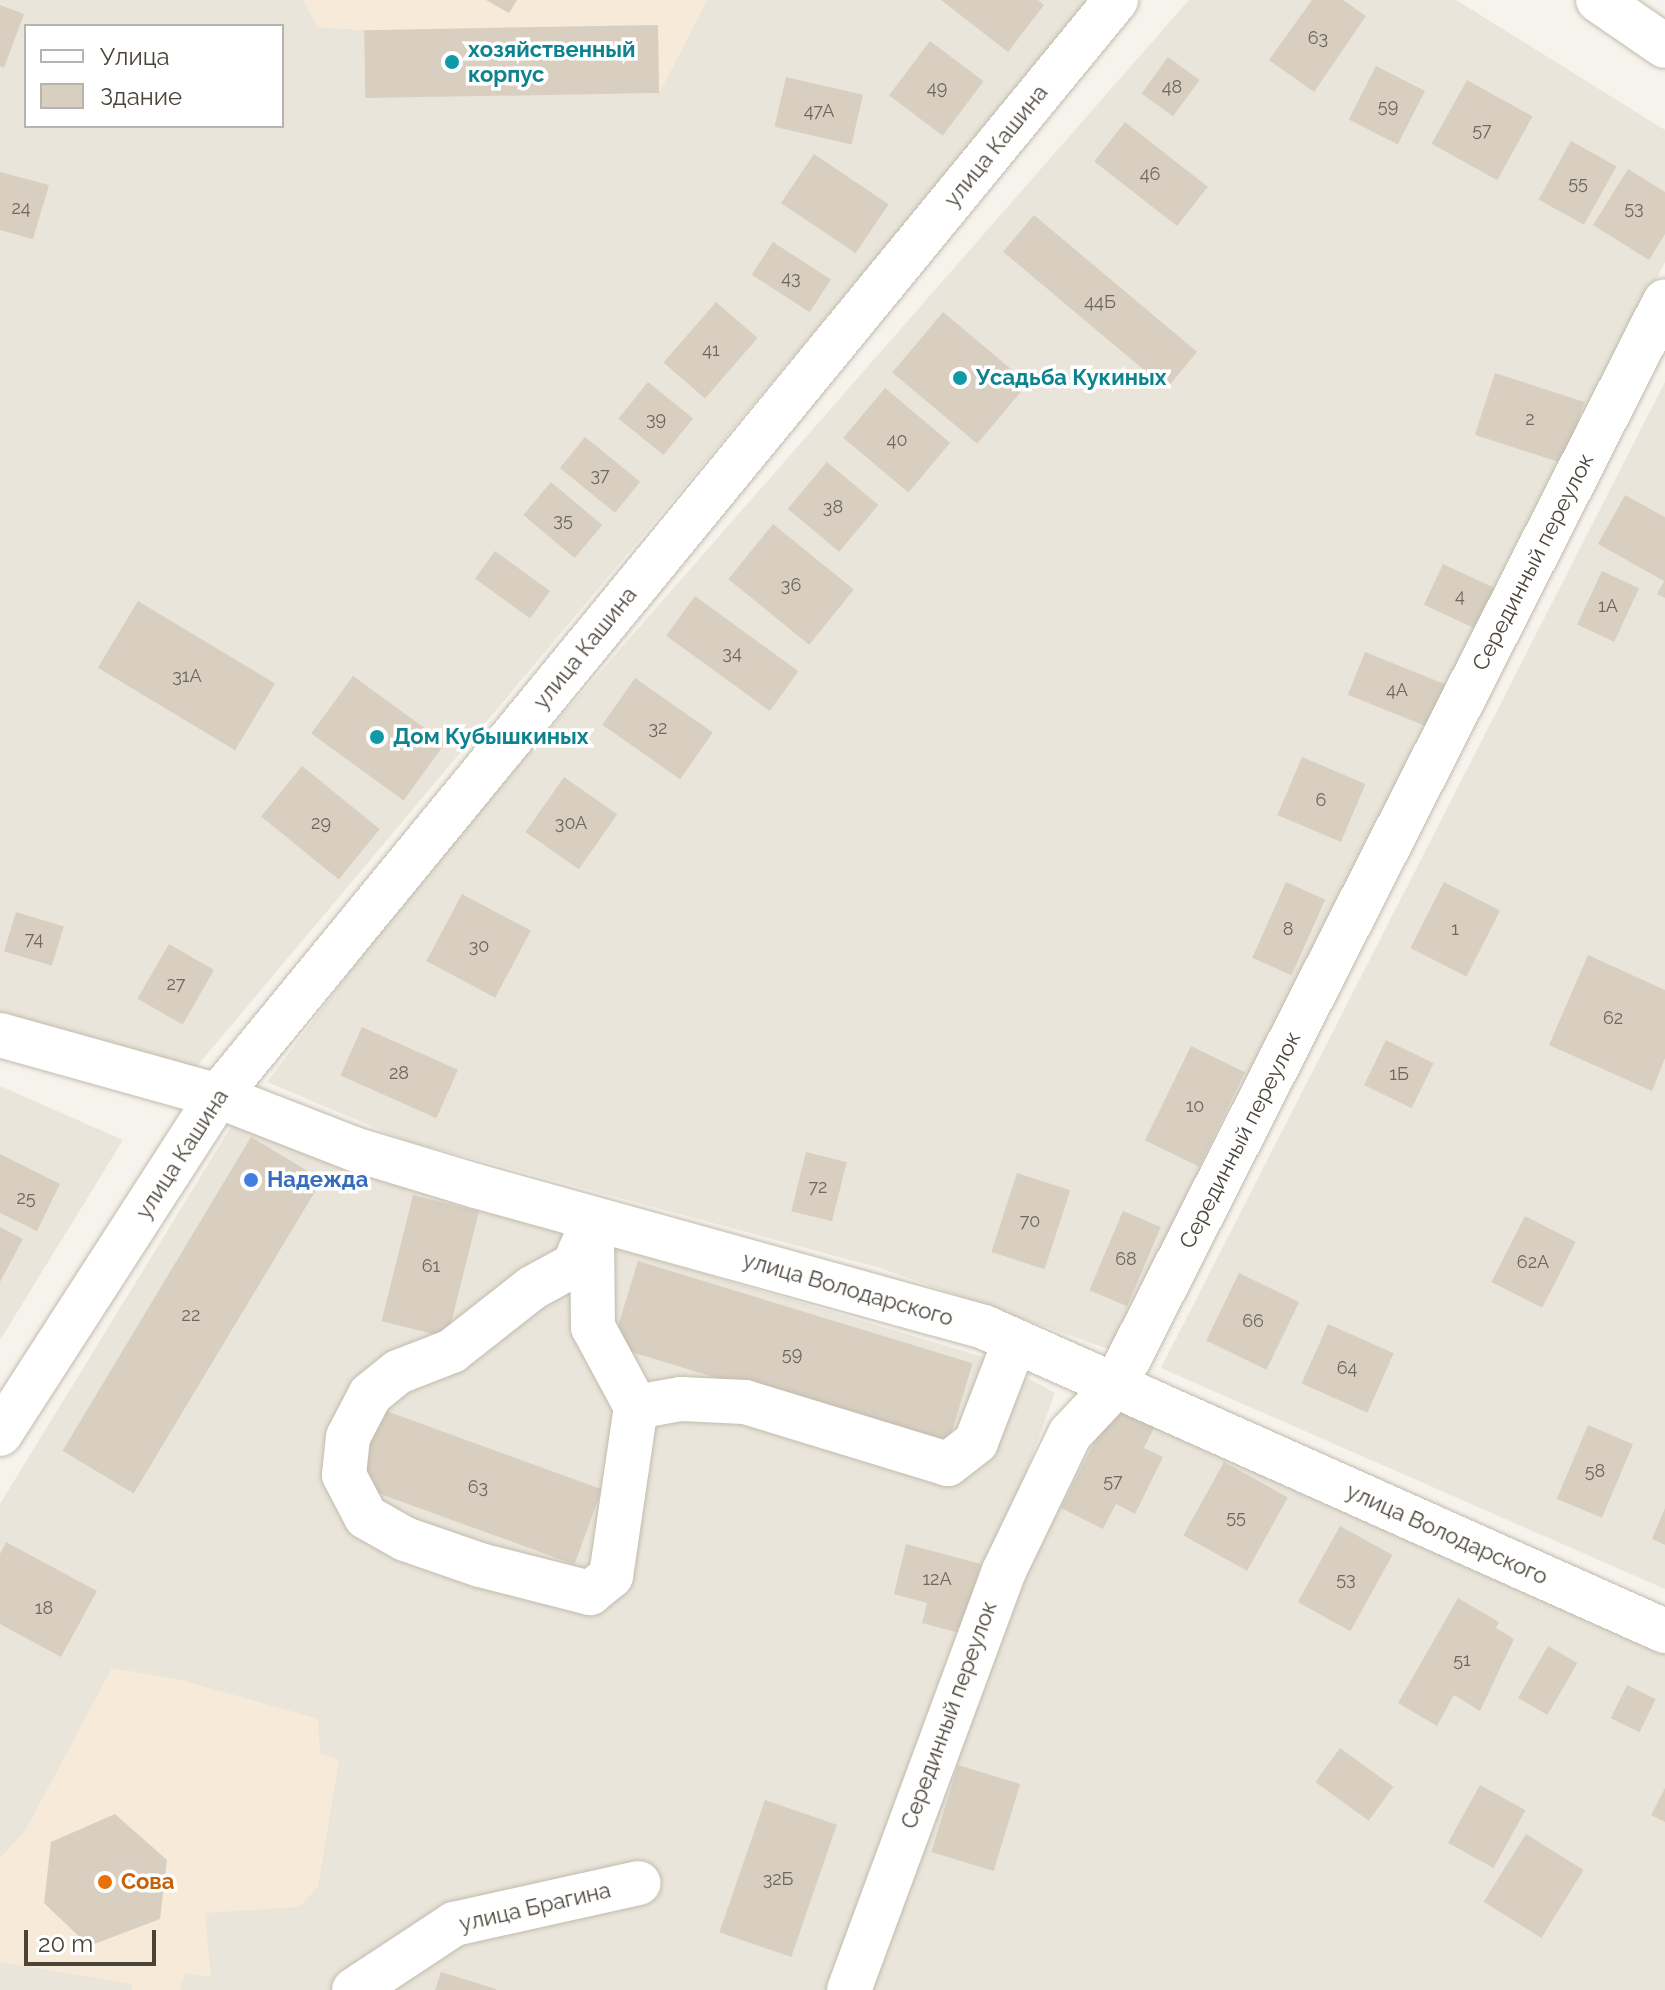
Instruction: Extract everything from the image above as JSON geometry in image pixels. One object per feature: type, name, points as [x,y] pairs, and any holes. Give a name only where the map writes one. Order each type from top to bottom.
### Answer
[{"type":"street","name":"улица Кашина","points":[[0,1434],[218,1096],[1116,0]]},
{"type":"street","points":[[1598,0],[1665,46]]},
{"type":"street","name":"Серединный переулок","points":[[849,1990],[1004,1571],[1070,1434],[1115,1386],[1665,301]]},
{"type":"street","name":"улица Володарского","points":[[0,1035],[218,1096],[354,1149],[984,1327],[1665,1631]]},
{"type":"street","points":[[594,1219],[588,1263],[593,1327],[636,1407],[611,1576],[590,1593],[405,1539],[366,1517],[344,1475],[348,1437],[370,1395],[398,1372],[452,1351],[532,1288],[574,1265],[594,1219]]},
{"type":"street","points":[[636,1407],[681,1399],[745,1402],[948,1464],[976,1442],[1015,1341]]},
{"type":"street","name":"улица Брагина","points":[[354,1990],[454,1924],[639,1883]]},
{"type":"shaded area","points":[[0,0],[303,0],[318,27],[364,30],[365,97],[659,93],[707,0],[1093,0],[192,1072],[0,1018]]},
{"type":"shaded area","points":[[303,0],[707,0],[659,93],[365,97],[364,30],[318,27]]},
{"type":"shaded area","points":[[1189,0],[1456,0],[1665,130],[1665,262],[1119,1353],[880,1268],[404,1140],[267,1082],[422,875]]},
{"type":"shaded area","points":[[1665,382],[1665,1589],[1161,1368]]},
{"type":"shaded area","points":[[0,1086],[123,1140],[0,1340]]},
{"type":"shaded area","points":[[237,1117],[399,1183],[997,1361],[1055,1393],[837,1990],[0,1990],[0,1504]]},
{"type":"shaded area","points":[[1122,1406],[1665,1646],[1665,1990],[870,1990],[956,1728],[1085,1450]]},
{"type":"shaded area","points":[[112,1668],[181,1680],[318,1719],[320,1753],[339,1760],[318,1887],[299,1907],[205,1913],[211,1977],[185,1973],[180,1990],[132,1990],[132,1984],[0,1962],[0,1858],[25,1831]]},
{"type":"building","points":[[486,0],[517,0],[509,13]]},
{"type":"building","points":[[941,0],[1038,0],[1044,5],[1008,52]]},
{"type":"building","points":[[1312,0],[1343,0],[1366,16],[1314,92],[1269,60]]},
{"type":"building","points":[[0,5],[24,14],[4,68],[0,66]]},
{"type":"building","points":[[658,25],[659,93],[365,98],[364,30]]},
{"type":"building","points":[[930,41],[984,81],[943,136],[889,95]]},
{"type":"building","points":[[1168,57],[1200,80],[1173,116],[1142,93]]},
{"type":"building","points":[[1376,66],[1425,91],[1398,144],[1349,119]]},
{"type":"building","points":[[786,77],[863,95],[852,144],[775,127]]},
{"type":"building","points":[[1467,80],[1533,116],[1497,180],[1432,144]]},
{"type":"building","points":[[1125,122],[1208,187],[1177,226],[1094,161]]},
{"type":"building","points":[[1571,141],[1616,166],[1584,225],[1539,200]]},
{"type":"building","points":[[814,154],[889,204],[856,253],[781,203]]},
{"type":"building","points":[[1628,169],[1665,192],[1665,234],[1649,260],[1593,225]]},
{"type":"building","points":[[0,172],[49,185],[33,239],[0,230]]},
{"type":"building","points":[[1034,215],[1197,352],[1166,389],[1003,252]]},
{"type":"building","points":[[773,242],[831,280],[810,312],[752,275]]},
{"type":"building","points":[[716,302],[758,338],[705,398],[664,362]]},
{"type":"building","name":"Усадьба Кукиных","points":[[943,312],[1028,383],[977,444],[892,373]]},
{"type":"building","points":[[1495,373],[1584,402],[1564,464],[1475,435]]},
{"type":"building","points":[[648,382],[693,419],[663,455],[618,419]]},
{"type":"building","points":[[885,388],[950,443],[908,492],[843,438]]},
{"type":"building","points":[[585,437],[640,482],[615,513],[560,468]]},
{"type":"building","points":[[827,462],[878,505],[839,552],[788,509]]},
{"type":"building","points":[[551,482],[602,525],[575,558],[523,515]]},
{"type":"building","points":[[1625,495],[1665,517],[1665,598],[1657,594],[1664,581],[1598,544]]},
{"type":"building","points":[[773,524],[854,589],[809,645],[728,579]]},
{"type":"building","points":[[495,551],[550,591],[530,618],[475,579]]},
{"type":"building","points":[[1443,564],[1495,588],[1476,629],[1424,605]]},
{"type":"building","points":[[1602,571],[1639,588],[1614,642],[1577,624]]},
{"type":"building","points":[[695,596],[799,671],[770,711],[666,636]]},
{"type":"building","points":[[138,601],[275,683],[235,750],[98,668]]},
{"type":"building","points":[[1365,652],[1446,685],[1428,727],[1348,695]]},
{"type":"building","name":"Дом Кубышкиных","points":[[353,676],[445,743],[403,800],[311,733]]},
{"type":"building","points":[[635,678],[713,732],[680,779],[602,725]]},
{"type":"building","points":[[1302,757],[1366,784],[1341,842],[1277,815]]},
{"type":"building","points":[[302,766],[380,829],[339,879],[261,817]]},
{"type":"building","points":[[564,777],[617,814],[579,869],[526,832]]},
{"type":"building","points":[[1286,882],[1325,899],[1292,975],[1252,958]]},
{"type":"building","points":[[1444,882],[1500,911],[1467,977],[1410,948]]},
{"type":"building","points":[[462,894],[531,931],[495,998],[426,961]]},
{"type":"building","points":[[16,912],[64,927],[52,966],[4,951]]},
{"type":"building","points":[[169,944],[214,970],[183,1025],[138,999]]},
{"type":"building","points":[[1588,955],[1665,990],[1665,1058],[1652,1091],[1549,1045]]},
{"type":"building","points":[[362,1027],[458,1070],[436,1118],[340,1075]]},
{"type":"building","points":[[1386,1040],[1434,1063],[1412,1108],[1364,1085]]},
{"type":"building","points":[[1191,1046],[1245,1072],[1199,1167],[1145,1140]]},
{"type":"building","points":[[251,1137],[322,1180],[134,1493],[62,1451]]},
{"type":"building","points":[[806,1152],[847,1162],[832,1221],[791,1211]]},
{"type":"building","points":[[0,1154],[60,1184],[37,1231],[0,1213]]},
{"type":"building","points":[[1017,1173],[1070,1190],[1045,1269],[991,1252]]},
{"type":"building","points":[[413,1195],[479,1211],[448,1338],[382,1321]]},
{"type":"building","points":[[1123,1211],[1161,1227],[1127,1306],[1089,1290]]},
{"type":"building","points":[[1525,1216],[1576,1242],[1542,1308],[1491,1282]]},
{"type":"building","points":[[0,1227],[23,1239],[0,1282]]},
{"type":"building","points":[[638,1261],[973,1363],[947,1448],[612,1346]]},
{"type":"building","points":[[1239,1273],[1299,1302],[1266,1370],[1206,1340]]},
{"type":"building","points":[[1328,1324],[1394,1353],[1367,1413],[1302,1383]]},
{"type":"building","points":[[1116,1400],[1157,1422],[1144,1448],[1163,1457],[1135,1514],[1116,1504],[1103,1529],[1061,1508]]},
{"type":"building","points":[[381,1409],[602,1489],[574,1565],[354,1484]]},
{"type":"building","points":[[1588,1425],[1633,1444],[1602,1518],[1557,1499]]},
{"type":"building","points":[[1224,1462],[1288,1497],[1247,1571],[1183,1535]]},
{"type":"building","points":[[1665,1508],[1665,1545],[1652,1539]]},
{"type":"building","points":[[1340,1526],[1392,1555],[1350,1631],[1298,1602]]},
{"type":"building","points":[[6,1542],[97,1591],[61,1657],[0,1624],[0,1554]]},
{"type":"building","points":[[906,1544],[981,1564],[963,1634],[922,1623],[927,1603],[894,1594]]},
{"type":"building","points":[[1458,1598],[1499,1622],[1496,1628],[1514,1639],[1480,1711],[1454,1695],[1437,1726],[1398,1703]]},
{"type":"building","points":[[1548,1646],[1577,1663],[1547,1715],[1518,1698]]},
{"type":"building","points":[[1627,1685],[1656,1699],[1640,1732],[1611,1718]]},
{"type":"building","points":[[1340,1748],[1393,1787],[1369,1821],[1315,1782]]},
{"type":"building","points":[[958,1765],[1020,1784],[994,1871],[931,1852]]},
{"type":"building","points":[[1480,1785],[1525,1810],[1493,1868],[1448,1843]]},
{"type":"building","points":[[1665,1788],[1665,1822],[1651,1815]]},
{"type":"building","points":[[765,1800],[837,1825],[791,1957],[719,1932]]},
{"type":"building","name":"Сова","points":[[115,1814],[167,1860],[160,1919],[89,1946],[44,1903],[51,1842]]},
{"type":"building","points":[[1526,1834],[1584,1870],[1541,1938],[1484,1902]]},
{"type":"building","points":[[441,1972],[496,1989],[496,1990],[435,1990]]},
{"type":"place","name":"хозяйственный корпус","points":[[452,62]]},
{"type":"place","name":"Усадьба Кукиных","points":[[960,378]]},
{"type":"place","name":"Дом Кубышкиных","points":[[377,737]]},
{"type":"place","name":"Надежда","points":[[251,1180]]},
{"type":"place","name":"Сова","points":[[105,1882]]}]
